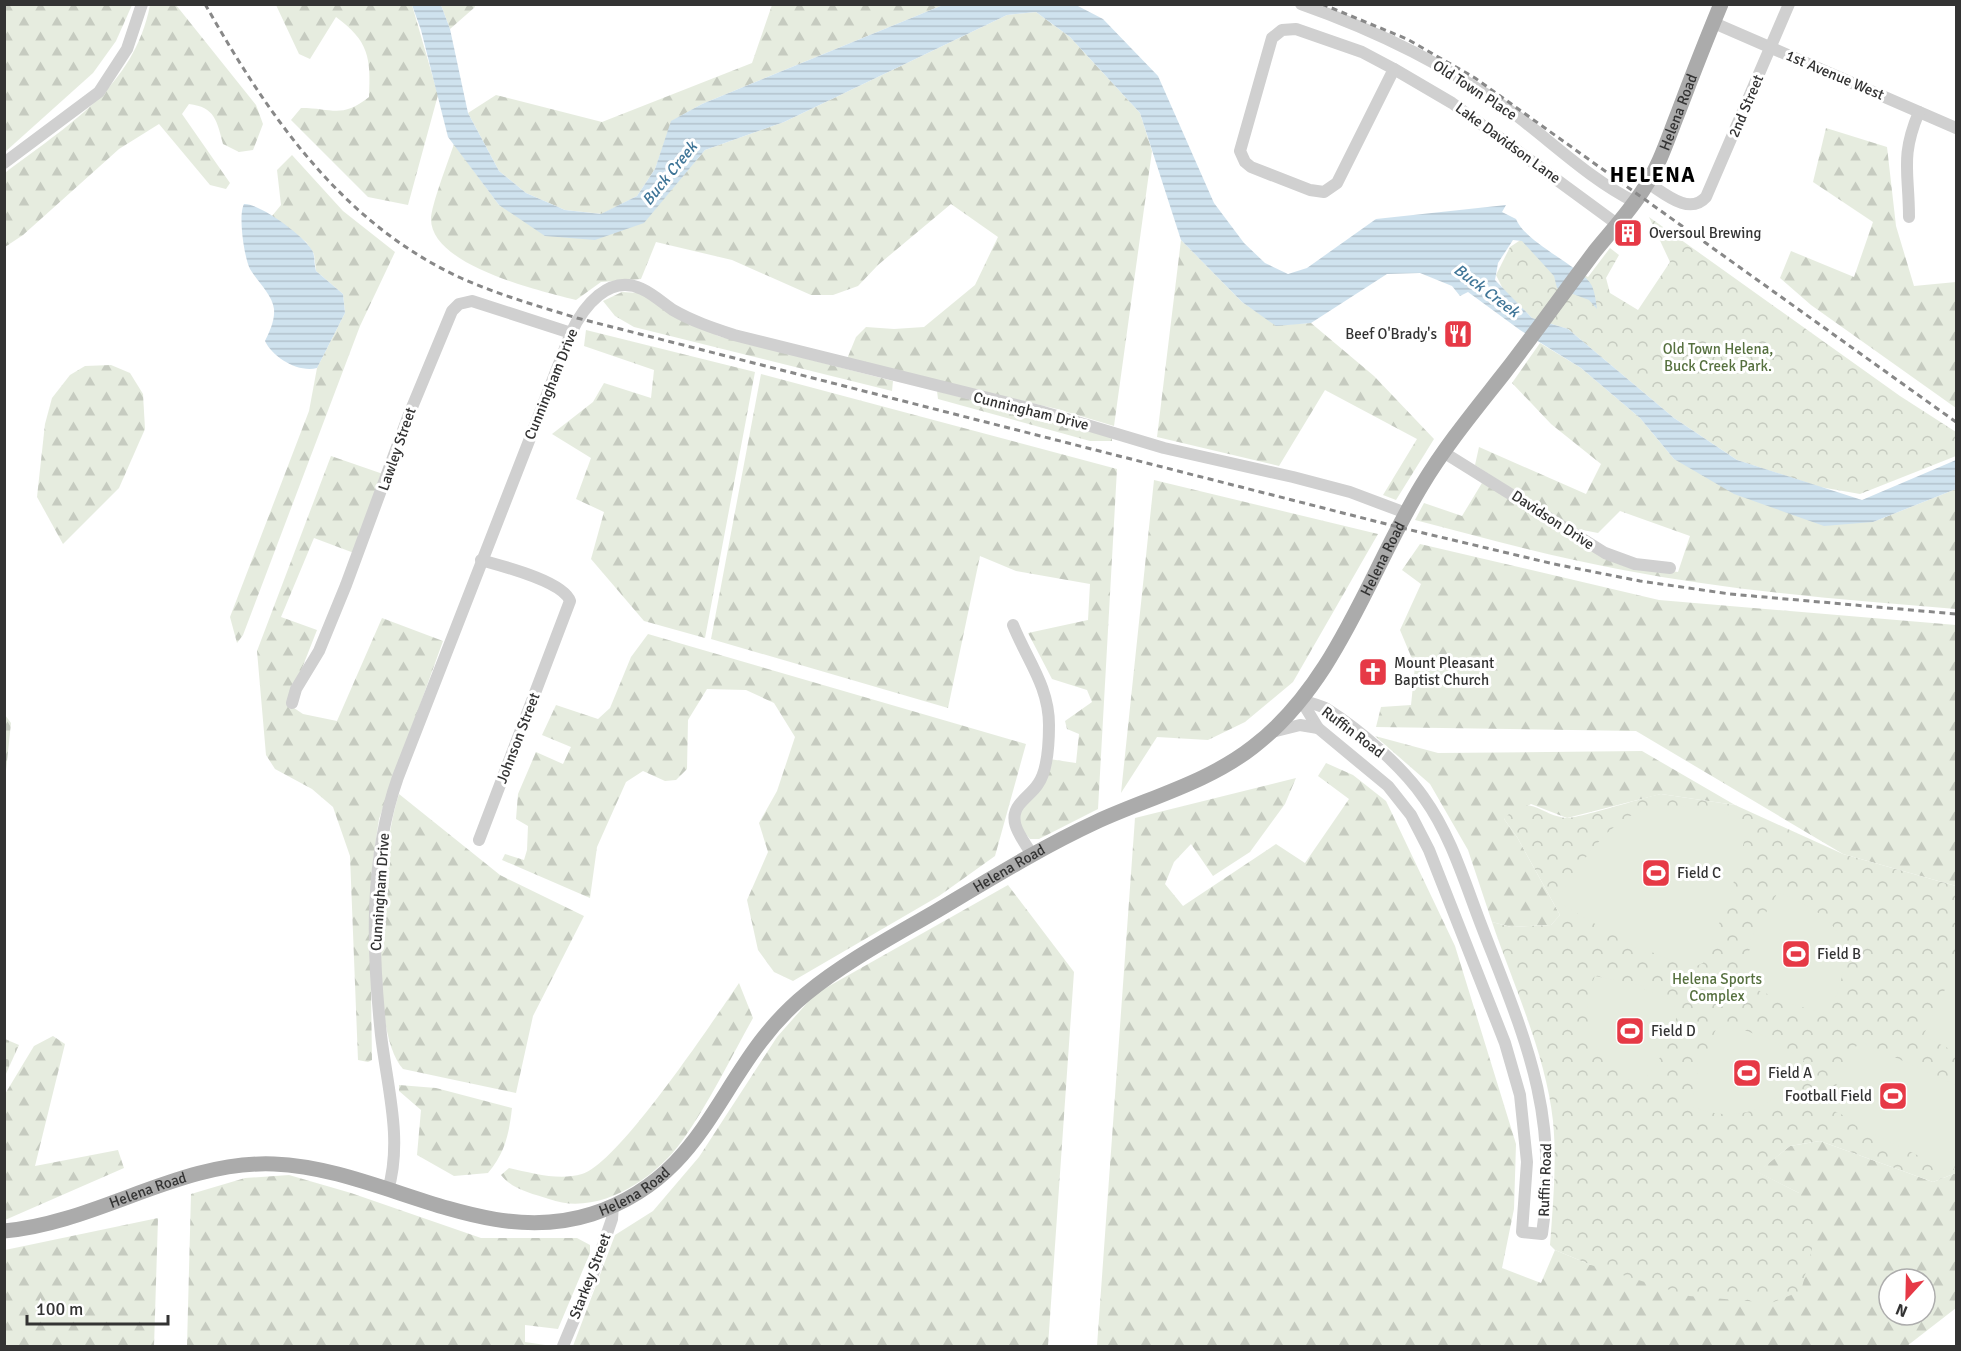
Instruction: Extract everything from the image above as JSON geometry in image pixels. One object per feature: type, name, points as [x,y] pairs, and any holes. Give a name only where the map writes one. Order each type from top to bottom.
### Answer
[{"type":"main road","name":"Helena Road","points":[[4,1231],[58,1221],[192,1177],[245,1164],[283,1164],[319,1169],[456,1211],[517,1221],[560,1221],[582,1217],[643,1191],[677,1163],[698,1137],[762,1037],[807,992],[859,956],[1032,855],[1115,813],[1211,774],[1238,759],[1271,732],[1301,700],[1336,646],[1406,513],[1443,452],[1648,183],[1666,146],[1721,4]]},
{"type":"street","points":[[4,163],[99,92],[127,49],[142,4]]},
{"type":"street","name":"Old Town Place","points":[[1301,4],[1362,27],[1440,65],[1505,108],[1603,183],[1635,202]]},
{"type":"street","name":"2nd Street","points":[[1648,183],[1678,202],[1698,204],[1710,192],[1789,4]]},
{"type":"street","name":"1st Avenue West","points":[[1714,22],[1956,128]]},
{"type":"street","name":"Lake Davidson Lane","points":[[1394,69],[1334,187],[1324,192],[1310,190],[1259,171],[1245,162],[1240,151],[1241,140],[1270,44],[1282,30],[1296,28],[1316,35],[1394,69],[1425,84],[1617,224]]},
{"type":"street","points":[[1909,217],[1905,157],[1907,144],[1919,112]]},
{"type":"street","name":"Cunningham Drive","points":[[388,1190],[396,1154],[376,989],[375,923],[380,845],[392,793],[570,333],[577,318],[598,295],[621,286],[638,287],[689,318],[734,335],[1040,411],[1170,450],[1302,479],[1350,492],[1406,513]]},
{"type":"street","name":"Lawley Street","points":[[292,703],[296,689],[319,651],[346,585],[411,409],[452,311],[459,304],[472,301],[570,333]]},
{"type":"street","name":"Davidson Drive","points":[[1443,452],[1605,553],[1635,564],[1670,568]]},
{"type":"street","name":"Johnson Street","points":[[479,840],[570,601],[566,592],[532,576],[481,560]]},
{"type":"street","points":[[1013,625],[1040,678],[1049,722],[1041,779],[1020,803],[1015,814],[1017,831],[1032,855]]},
{"type":"street","name":"Ruffin Road","points":[[1301,700],[1325,708],[1396,766],[1424,797],[1443,829],[1524,1036],[1538,1083],[1546,1136],[1548,1171],[1542,1234],[1522,1232],[1527,1162],[1520,1095],[1505,1043],[1429,850],[1411,815],[1388,786],[1318,728],[1301,700]]},
{"type":"street","points":[[1271,732],[1300,725],[1318,728]]},
{"type":"street","name":"Starkey Street","points":[[563,1347],[592,1277],[612,1219],[613,1205]]},
{"type":"green space","points":[[5,4],[132,5],[116,41],[93,73],[5,152]]},
{"type":"green space","points":[[150,5],[176,5],[256,105],[263,124],[253,150],[239,152],[223,144],[210,112],[189,104],[182,114],[230,183],[226,189],[210,185],[159,124],[119,149],[23,235],[5,247],[5,173],[73,121],[113,82],[129,60],[142,34]]},
{"type":"green space","points":[[276,5],[412,5],[438,95],[408,205],[368,197],[291,120],[301,108],[344,110],[369,97],[368,61],[366,51],[355,34],[336,17],[310,59],[299,54]]},
{"type":"green space","points":[[441,5],[474,5],[475,7],[450,29]]},
{"type":"green space","points":[[772,5],[943,5],[702,104],[672,121],[655,169],[637,196],[602,214],[565,210],[526,193],[499,171],[468,113],[496,95],[602,122],[752,63]]},
{"type":"green space","points":[[1036,12],[1070,37],[1140,113],[1152,151],[1114,426],[1057,409],[847,359],[856,337],[866,327],[894,329],[924,327],[975,285],[998,237],[951,204],[878,265],[858,286],[833,295],[811,295],[732,260],[656,242],[641,279],[601,282],[576,300],[490,274],[449,250],[436,236],[431,219],[432,213],[454,144],[499,205],[643,223],[705,150],[784,122],[1007,15]]},
{"type":"green space","points":[[1826,128],[1887,147],[1896,226],[1914,286],[1956,282],[1956,408],[1811,305],[1780,278],[1791,251],[1854,277],[1873,222],[1813,182]]},
{"type":"green space","points":[[292,155],[343,211],[395,252],[360,326],[243,635],[237,643],[230,617],[309,411],[317,368],[345,313],[343,294],[316,271],[314,254],[306,242],[272,216],[281,205],[277,170]]},
{"type":"green space","name":"Old Town Helena, Buck Creek Park.","points":[[1649,217],[1900,396],[1956,432],[1956,456],[1860,494],[1820,487],[1737,460],[1674,418],[1568,329],[1532,318],[1503,289],[1496,275],[1510,247],[1522,239],[1588,277],[1610,248],[1619,255],[1606,278],[1610,293],[1638,310],[1670,262]]},
{"type":"green space","points":[[1181,240],[1242,302],[1276,325],[1311,323],[1374,376],[1434,439],[1396,500],[1383,495],[1417,439],[1325,390],[1279,466],[1157,437]]},
{"type":"green space","points":[[622,292],[640,293],[718,336],[893,381],[892,391],[634,327],[615,316],[603,301]]},
{"type":"green space","points":[[586,330],[755,372],[705,638],[644,621],[591,559],[604,512],[576,499],[591,458],[552,434],[593,402],[604,383],[651,398],[654,370],[584,346]]},
{"type":"green space","points":[[1540,343],[1581,368],[1640,418],[1674,459],[1873,522],[1956,489],[1956,609],[1705,584],[1570,559],[1415,520],[1424,503],[1462,516],[1482,483],[1624,564],[1678,572],[1690,536],[1620,511],[1598,533],[1572,528],[1475,465],[1479,447],[1586,494],[1601,464],[1551,424],[1512,383]]},
{"type":"green space","points":[[111,365],[130,373],[143,394],[145,429],[119,488],[63,544],[37,497],[45,424],[52,398],[70,375],[85,366]]},
{"type":"green space","points":[[761,374],[1117,469],[1098,809],[1039,839],[1030,839],[1018,825],[1020,814],[1049,759],[1076,763],[1079,734],[1067,729],[1065,721],[1092,702],[1087,690],[1052,679],[1028,633],[1088,620],[1090,584],[1016,571],[980,556],[948,708],[711,639]]},
{"type":"green space","points":[[937,391],[1112,435],[1112,441],[1090,441],[938,399]]},
{"type":"green space","points":[[331,456],[383,474],[354,553],[314,538],[281,617],[317,630],[288,704],[303,714],[337,721],[382,618],[443,641],[379,819],[373,860],[370,917],[372,1060],[368,1062],[358,1060],[350,856],[333,807],[312,789],[275,769],[266,755],[257,651]]},
{"type":"green space","points":[[1154,480],[1378,534],[1293,682],[1245,722],[1208,740],[1157,737],[1121,793]]},
{"type":"green space","points":[[1420,544],[1659,600],[1956,625],[1956,886],[1843,854],[1636,731],[1376,727],[1381,707],[1411,705],[1415,666],[1400,630],[1421,584],[1402,570]]},
{"type":"green space","points":[[648,634],[1026,744],[995,856],[939,896],[793,981],[774,972],[758,950],[747,900],[768,852],[759,823],[777,791],[795,737],[774,703],[746,690],[707,689],[688,720],[687,769],[676,780],[665,781],[643,771],[626,782],[597,847],[590,898],[502,860],[505,854],[524,860],[527,850],[528,826],[516,819],[518,794],[536,752],[563,764],[571,747],[542,735],[556,705],[598,719],[610,708],[631,657]]},
{"type":"green space","points":[[5,715],[11,723],[5,780]]},
{"type":"green space","points":[[1375,736],[1438,753],[1642,751],[1735,805],[1661,794],[1567,818],[1531,804],[1504,819],[1517,837],[1560,915],[1551,925],[1511,927],[1492,922],[1468,850],[1430,784]]},
{"type":"green space","points":[[1326,763],[1353,775],[1386,801],[1455,946],[1516,1144],[1514,1209],[1502,1268],[1541,1283],[1555,1250],[1591,1265],[1799,1193],[1757,1172],[1790,1146],[1820,1141],[1933,1182],[1956,1173],[1956,1308],[1937,1323],[1937,1267],[1877,1267],[1877,1327],[1932,1327],[1907,1346],[1097,1346],[1135,818],[1296,778],[1285,804],[1250,852],[1213,876],[1191,844],[1174,862],[1165,884],[1183,906],[1276,844],[1305,863],[1349,799],[1318,776]]},
{"type":"green space","points":[[399,794],[500,875],[584,916],[533,1016],[516,1093],[403,1069],[391,1048],[384,1016],[380,936],[387,853],[392,819]]},
{"type":"green space","name":"Helena Sports Complex","points":[[1661,794],[1735,805],[1843,854],[1956,886],[1956,1173],[1933,1182],[1820,1141],[1790,1146],[1758,1172],[1799,1193],[1817,1229],[1801,1291],[1771,1303],[1689,1296],[1591,1265],[1555,1250],[1550,1245],[1555,1152],[1549,1096],[1528,1020],[1492,922],[1511,927],[1551,925],[1560,915],[1517,837],[1504,819],[1521,807],[1535,807],[1566,818]]},
{"type":"green space","name":"Field C","points":[[1655,806],[1703,808],[1726,813],[1749,822],[1724,920],[1721,919],[1703,963],[1690,969],[1647,950],[1645,953],[1556,901],[1586,857],[1609,831],[1637,812]]},
{"type":"green space","points":[[1008,885],[1074,972],[1048,1346],[573,1346],[615,1235],[653,1211],[699,1157],[777,1037],[815,994]]},
{"type":"green space","name":"Field B","points":[[1778,892],[1819,913],[1832,925],[1840,938],[1844,953],[1843,970],[1829,1014],[1774,1000],[1775,997],[1742,984],[1739,975],[1752,944],[1749,942]]},
{"type":"green space","points":[[1956,966],[1956,1052],[1923,1036]]},
{"type":"green space","name":"Field D","points":[[1595,976],[1645,986],[1644,989],[1671,1000],[1678,1014],[1666,1042],[1669,1044],[1641,1086],[1612,1067],[1594,1041],[1589,1026],[1588,1010],[1589,993]]},
{"type":"green space","points":[[739,983],[753,1018],[692,1126],[682,1141],[656,1169],[623,1191],[605,1199],[586,1203],[567,1203],[529,1193],[517,1188],[501,1175],[509,1168],[546,1176],[573,1176],[582,1174],[598,1164],[618,1145],[665,1089]]},
{"type":"green space","name":"Field A","points":[[1729,1024],[1757,1035],[1759,1033],[1804,1060],[1783,1090],[1771,1101],[1758,1108],[1743,1113],[1727,1114],[1691,1106],[1700,1058],[1704,1058],[1716,1029]]},
{"type":"green space","points":[[53,1036],[65,1044],[35,1166],[118,1150],[124,1168],[5,1220],[5,1094],[34,1046]]},
{"type":"green space","points":[[5,1039],[19,1045],[5,1076]]},
{"type":"green space","name":"Football Field","points":[[1859,1041],[1956,1085],[1956,1164],[1952,1172],[1855,1125],[1856,1121],[1825,1107]]},
{"type":"green space","points":[[399,1085],[436,1088],[512,1108],[505,1143],[499,1158],[488,1173],[454,1176],[417,1155],[421,1110],[399,1091]]},
{"type":"green space","points":[[289,1175],[351,1193],[481,1238],[577,1238],[590,1245],[590,1253],[558,1329],[525,1325],[525,1342],[552,1346],[187,1346],[191,1194],[245,1178]]},
{"type":"green space","points":[[158,1218],[154,1346],[5,1346],[5,1250]]},
{"type":"water","name":"Buck Creek","points":[[412,5],[441,5],[450,29],[468,113],[499,171],[526,193],[565,210],[601,214],[637,196],[655,169],[671,121],[702,104],[943,5],[1076,5],[1103,19],[1158,76],[1214,203],[1244,243],[1265,263],[1288,274],[1307,268],[1376,219],[1506,205],[1502,212],[1516,219],[1531,237],[1587,279],[1593,289],[1597,309],[1589,300],[1557,288],[1554,276],[1522,241],[1513,240],[1498,263],[1495,280],[1532,318],[1568,329],[1674,418],[1737,460],[1862,500],[1956,460],[1956,489],[1873,522],[1824,526],[1734,494],[1674,459],[1640,418],[1581,368],[1520,330],[1468,292],[1460,296],[1452,286],[1420,273],[1387,274],[1311,323],[1276,326],[1242,302],[1181,240],[1140,113],[1070,37],[1036,12],[1007,15],[784,122],[705,150],[644,223],[595,240],[545,236],[499,205],[448,137],[421,30]]},
{"type":"water","points":[[244,204],[261,209],[302,238],[313,252],[316,271],[343,294],[345,313],[317,368],[302,368],[287,363],[274,353],[265,341],[273,321],[274,309],[273,303],[248,263],[242,226]]},
{"type":"railway","points":[[205,4],[255,86],[282,125],[344,196],[379,228],[418,255],[461,278],[504,295],[577,318],[1398,527],[1554,564],[1640,581],[1730,594],[1956,614]]},
{"type":"railway","points":[[1322,4],[1407,39],[1475,78],[1956,422]]},
{"type":"place","name":"Oversoul Brewing","points":[[1628,233]]},
{"type":"place","name":"Beef O'Brady's","points":[[1458,334]]},
{"type":"place","name":"Mount Pleasant Baptist Church","points":[[1373,672]]},
{"type":"place","name":"Field C","points":[[1656,873]]},
{"type":"place","name":"Field B","points":[[1796,954]]},
{"type":"place","name":"Field D","points":[[1630,1031]]},
{"type":"place","name":"Field A","points":[[1747,1073]]},
{"type":"place","name":"Football Field","points":[[1893,1096]]},
{"type":"district","name":"HELENA","points":[[1653,175]]}]
